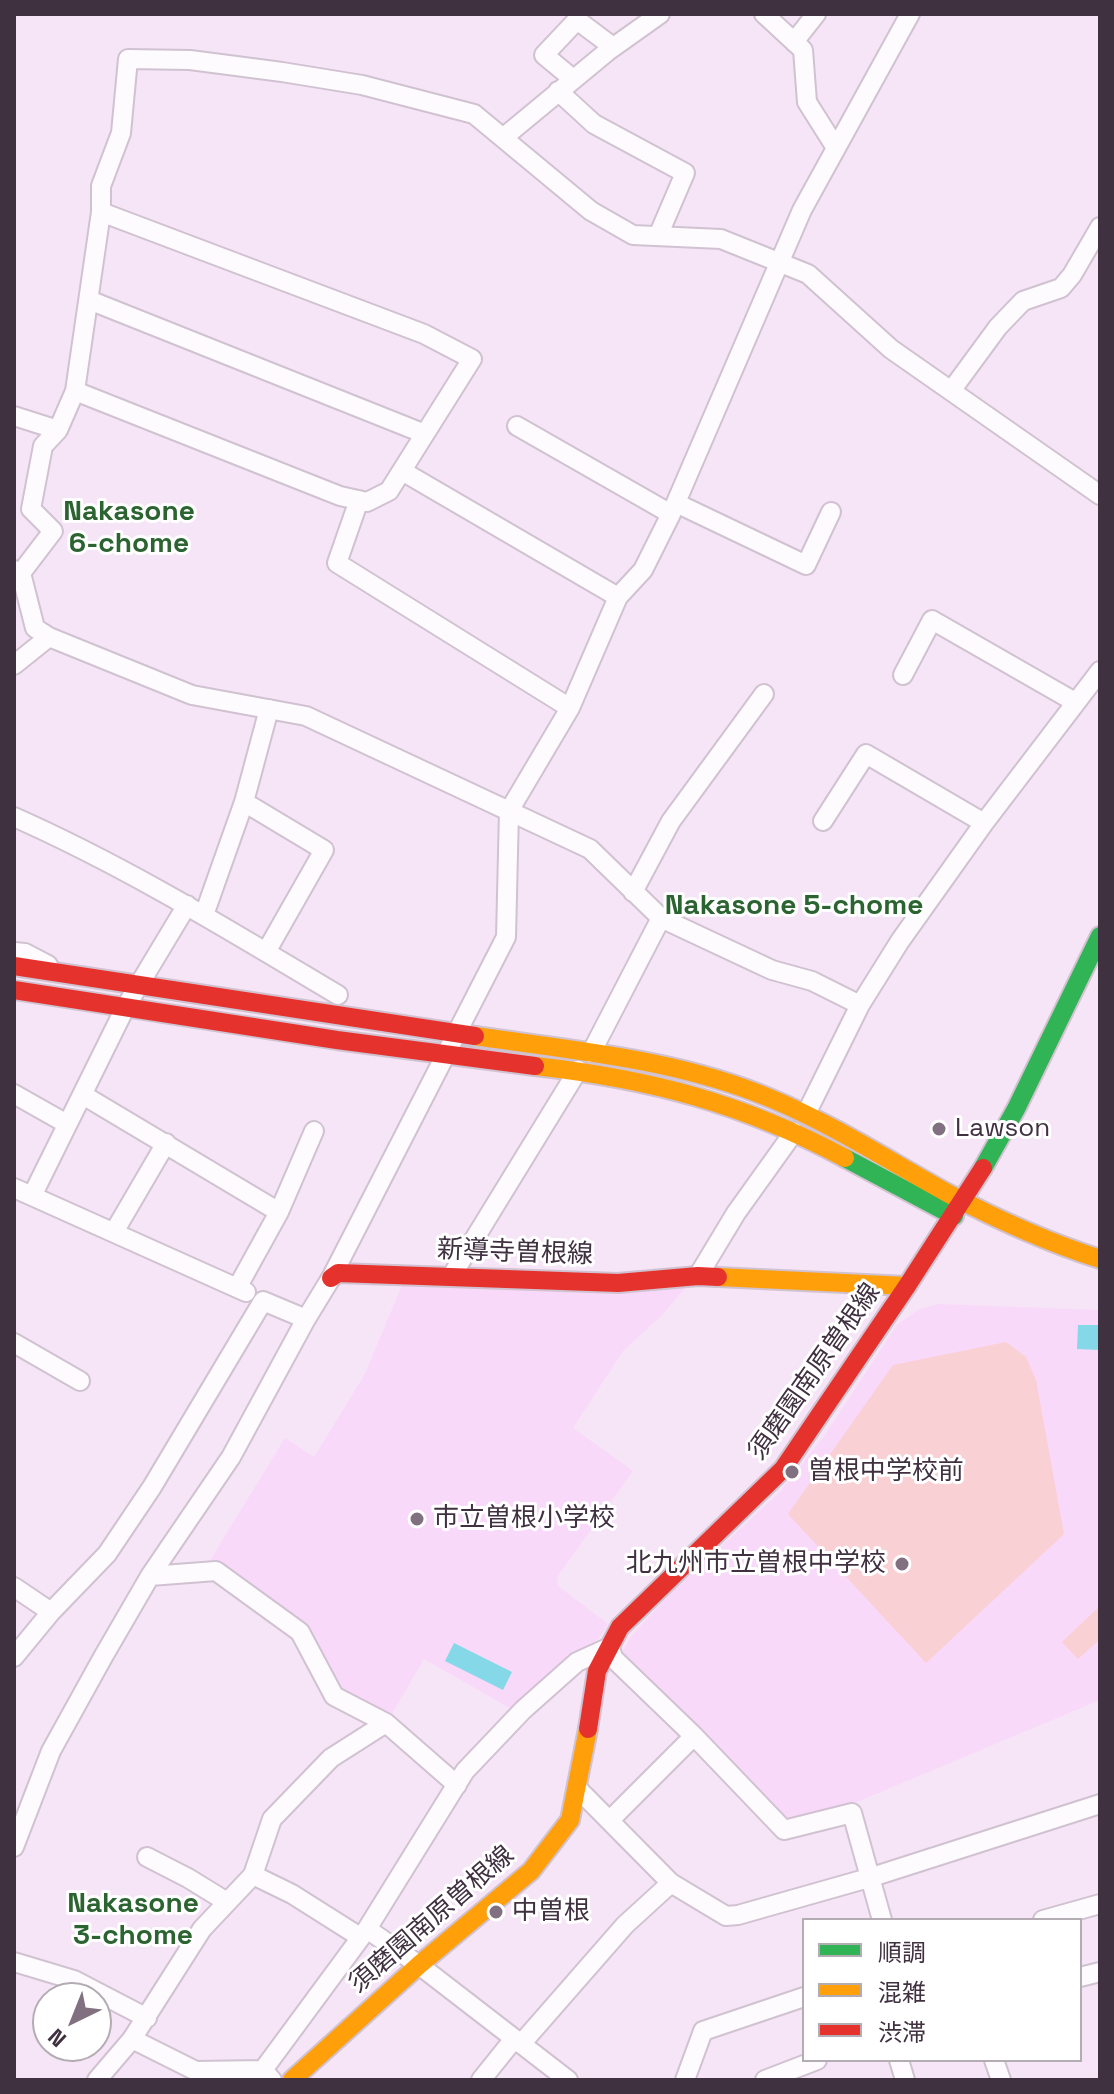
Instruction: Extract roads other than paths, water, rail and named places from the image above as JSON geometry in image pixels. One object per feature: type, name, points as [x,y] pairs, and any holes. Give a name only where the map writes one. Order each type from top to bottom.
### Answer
[{"type":"main road","name":"須磨園南原曽根線","points":[[292,2080],[419,1965],[531,1871],[570,1820],[597,1671],[620,1627],[783,1469],[958,1208],[1016,1109],[1100,936]]},
{"type":"main road","points":[[14,966],[669,1065],[706,1074],[806,1114],[1017,1247]]},
{"type":"main road","points":[[14,993],[446,1056],[578,1070],[646,1081],[715,1100],[794,1132],[958,1208],[990,1217],[1060,1248],[1100,1259]]},
{"type":"main road","name":"新導寺曽根線","points":[[331,1278],[338,1273],[618,1283],[698,1276],[907,1286]]},
{"type":"street","points":[[764,14],[803,50],[807,102],[836,148]]},
{"type":"street","points":[[794,42],[816,14]]},
{"type":"street","points":[[14,1847],[51,1751],[150,1576],[231,1457],[331,1278],[506,937],[509,811],[570,708],[618,597],[643,570],[674,509],[802,210],[910,14]]},
{"type":"street","points":[[504,137],[613,47],[658,15]]},
{"type":"street","points":[[573,79],[544,55],[577,20],[613,47]]},
{"type":"street","points":[[860,1005],[812,981],[772,970],[661,918],[590,849],[306,716],[192,695],[49,637],[35,628],[17,572],[53,531],[31,509],[43,446],[58,430],[75,391],[101,212],[101,186],[121,133],[128,59],[190,60],[362,85],[474,114],[591,211],[633,235],[721,239],[808,274],[891,349],[1100,495]]},
{"type":"street","points":[[558,91],[594,124],[685,173],[658,236]]},
{"type":"street","points":[[75,391],[340,496],[367,502],[389,491],[472,359],[424,334],[101,212]]},
{"type":"street","points":[[951,391],[998,327],[1023,301],[1061,288],[1100,227]]},
{"type":"street","points":[[89,300],[425,434]]},
{"type":"street","points":[[14,416],[58,430]]},
{"type":"street","points":[[517,426],[674,509],[806,565],[831,512]]},
{"type":"street","points":[[402,471],[618,597]]},
{"type":"street","points":[[359,500],[337,563],[570,708]]},
{"type":"street","points":[[903,675],[932,620],[1075,702]]},
{"type":"street","points":[[14,665],[49,637]]},
{"type":"street","points":[[806,1114],[860,1005],[900,941],[984,823],[1100,671]]},
{"type":"street","points":[[633,892],[671,821],[764,694]]},
{"type":"street","points":[[204,915],[244,802],[269,709]]},
{"type":"street","points":[[823,821],[866,754],[984,823]]},
{"type":"street","points":[[244,802],[324,850],[266,952]]},
{"type":"street","points":[[14,817],[77,845],[187,905],[338,995]]},
{"type":"street","points":[[32,1196],[125,1008],[187,905]]},
{"type":"street","points":[[591,1053],[661,918]]},
{"type":"street","points":[[14,952],[25,953],[63,972]]},
{"type":"street","points":[[451,1277],[578,1070]]},
{"type":"street","points":[[14,1094],[67,1124]]},
{"type":"street","points":[[83,1095],[279,1212]]},
{"type":"street","points":[[237,1288],[279,1212],[314,1131]]},
{"type":"street","points":[[698,1276],[736,1213],[794,1132]]},
{"type":"street","points":[[114,1232],[166,1143]]},
{"type":"street","points":[[14,1188],[306,1319]]},
{"type":"street","points":[[14,1657],[51,1612],[107,1554],[152,1487],[263,1301]]},
{"type":"street","points":[[14,1343],[80,1381]]},
{"type":"street","points":[[150,1576],[216,1571],[300,1632],[334,1696],[386,1723],[457,1785]]},
{"type":"street","points":[[14,1587],[51,1612]]},
{"type":"street","points":[[132,2039],[196,2071],[268,2075],[363,1933],[465,1771],[523,1710],[577,1662],[610,1647],[613,1658],[694,1736],[784,1830],[852,1813],[882,1918]]},
{"type":"street","points":[[97,2080],[147,2018],[202,1929],[253,1875],[272,1819],[331,1758],[386,1723]]},
{"type":"street","points":[[610,1820],[694,1736]]},
{"type":"street","points":[[578,1789],[671,1883],[726,1916],[872,1877],[1100,1804]]},
{"type":"street","points":[[147,1857],[227,1902]]},
{"type":"street","points":[[253,1875],[419,1965],[517,2041],[545,2074],[568,2080]]},
{"type":"street","points":[[481,2080],[625,1925],[671,1883]]},
{"type":"street","points":[[1050,1918],[1100,1904]]},
{"type":"street","points":[[14,1962],[74,1980],[147,2018]]},
{"type":"street","points":[[685,2080],[703,2031],[802,1998]]},
{"type":"street","points":[[765,2080],[812,2062]]},
{"type":"water","points":[[1078,1325],[1100,1325],[1100,1350],[1077,1349]]},
{"type":"water","points":[[454,1643],[512,1672],[503,1690],[445,1661]]},
{"type":"place","name":"Lawson","points":[[939,1129]]},
{"type":"place","name":"曽根中学校前","points":[[792,1472]]},
{"type":"place","name":"市立曽根小学校","points":[[417,1519]]},
{"type":"place","name":"北九州市立曽根中学校","points":[[902,1564]]},
{"type":"place","name":"中曽根","points":[[496,1912]]},
{"type":"district","name":"Nakasone 6-chome","points":[[129,528]]},
{"type":"district","name":"Nakasone 5-chome","points":[[794,906]]},
{"type":"district","name":"Nakasone 3-chome","points":[[133,1920]]}]
